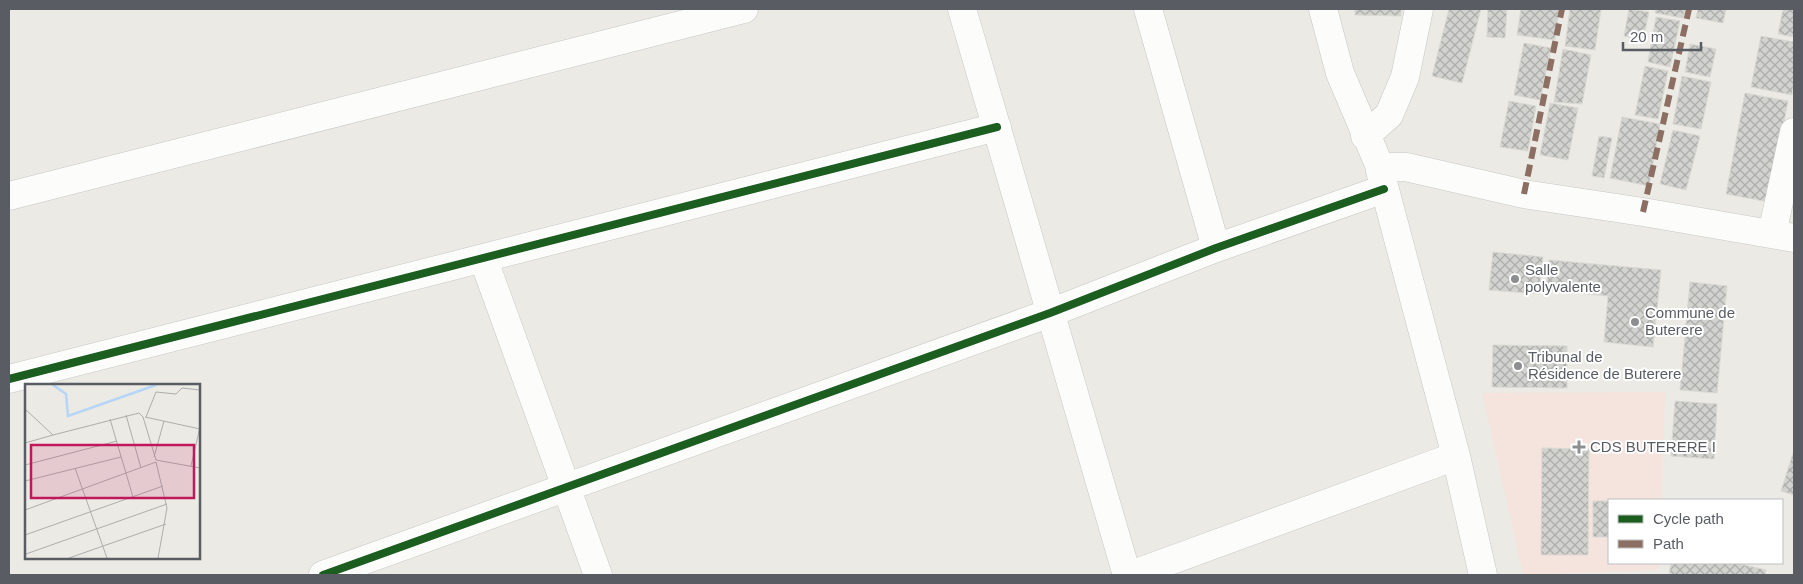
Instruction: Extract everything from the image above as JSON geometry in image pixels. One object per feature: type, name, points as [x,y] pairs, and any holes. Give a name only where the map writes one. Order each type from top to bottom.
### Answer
[{"type":"street","points":[[9,196],[744,9]]},
{"type":"street","points":[[962,9],[1127,575]]},
{"type":"street","points":[[1148,9],[1216,248]]},
{"type":"street","points":[[1323,9],[1340,73],[1382,178],[1456,456],[1483,575]]},
{"type":"street","points":[[1365,136],[1388,115],[1405,77],[1419,9]]},
{"type":"street","points":[[9,379],[996,127]]},
{"type":"street","points":[[324,575],[1050,313],[1216,248],[1406,167],[1524,194],[1783,236],[1794,132]]},
{"type":"street","points":[[483,258],[598,575]]},
{"type":"street","points":[[1131,575],[1456,456]]},
{"type":"shaded area","name":"CDS BUTERERE I","points":[[1665,392],[1662,499],[1608,499],[1608,564],[1658,564],[1658,570],[1523,575],[1482,393]]},
{"type":"building","points":[[1355,9],[1401,9],[1401,16],[1355,15]]},
{"type":"building","points":[[1449,9],[1481,9],[1462,83],[1432,76]]},
{"type":"building","points":[[1488,9],[1507,9],[1505,38],[1487,37]]},
{"type":"building","points":[[1521,9],[1559,9],[1555,40],[1517,35]]},
{"type":"building","points":[[1570,9],[1601,9],[1595,50],[1565,46]]},
{"type":"building","points":[[1629,9],[1649,12],[1643,40],[1624,36]]},
{"type":"building","points":[[1656,9],[1685,9],[1683,18],[1655,13]]},
{"type":"building","points":[[1698,9],[1726,9],[1723,23],[1696,18]]},
{"type":"building","points":[[1783,9],[1794,9],[1794,37],[1778,34]]},
{"type":"building","points":[[1656,17],[1680,21],[1670,67],[1648,62]]},
{"type":"building","points":[[1761,36],[1794,42],[1794,82],[1792,95],[1751,87]]},
{"type":"building","points":[[1524,43],[1551,48],[1540,100],[1514,95]]},
{"type":"building","points":[[1690,44],[1716,49],[1710,77],[1685,72]]},
{"type":"building","points":[[1563,49],[1591,55],[1582,104],[1554,102]]},
{"type":"building","points":[[1645,66],[1668,71],[1658,119],[1635,115]]},
{"type":"building","points":[[1682,76],[1711,82],[1701,129],[1673,124]]},
{"type":"building","points":[[1745,93],[1788,101],[1769,202],[1726,194]]},
{"type":"building","points":[[1509,101],[1536,106],[1528,151],[1500,147]]},
{"type":"building","points":[[1550,103],[1578,108],[1568,160],[1540,155]]},
{"type":"building","points":[[1622,117],[1660,124],[1649,186],[1610,178]]},
{"type":"building","points":[[1673,130],[1700,136],[1686,190],[1660,184]]},
{"type":"building","points":[[1599,136],[1612,138],[1604,178],[1592,176]]},
{"type":"building","points":[[1493,252],[1543,257],[1539,294],[1489,290]]},
{"type":"building","points":[[1549,260],[1661,270],[1653,347],[1604,342],[1608,296],[1546,290]]},
{"type":"building","points":[[1690,282],[1727,286],[1717,393],[1680,390]]},
{"type":"building","points":[[1493,345],[1567,346],[1567,388],[1492,387]]},
{"type":"building","points":[[1675,401],[1717,404],[1714,459],[1671,456]]},
{"type":"building","points":[[1542,448],[1589,449],[1588,555],[1541,555]]},
{"type":"building","points":[[1794,450],[1794,495],[1781,491]]},
{"type":"building","points":[[1593,501],[1608,501],[1608,537],[1593,537]]},
{"type":"building","points":[[1671,564],[1740,564],[1766,570],[1765,575],[1669,575]]},
{"type":"marked path","points":[[1524,194],[1562,9]]},
{"type":"marked path","points":[[1643,212],[1689,9]]},
{"type":"cycle path","points":[[9,379],[997,127]]},
{"type":"cycle path","points":[[323,575],[1050,313],[1216,248],[1384,189]]},
{"type":"place","name":"Salle polyvalente","points":[[1515,279]]},
{"type":"place","name":"Commune de Buterere","points":[[1635,322]]},
{"type":"place","name":"Tribunal de Résidence de Buterere","points":[[1518,366]]},
{"type":"place","name":"CDS BUTERERE I","points":[[1579,447]]}]
